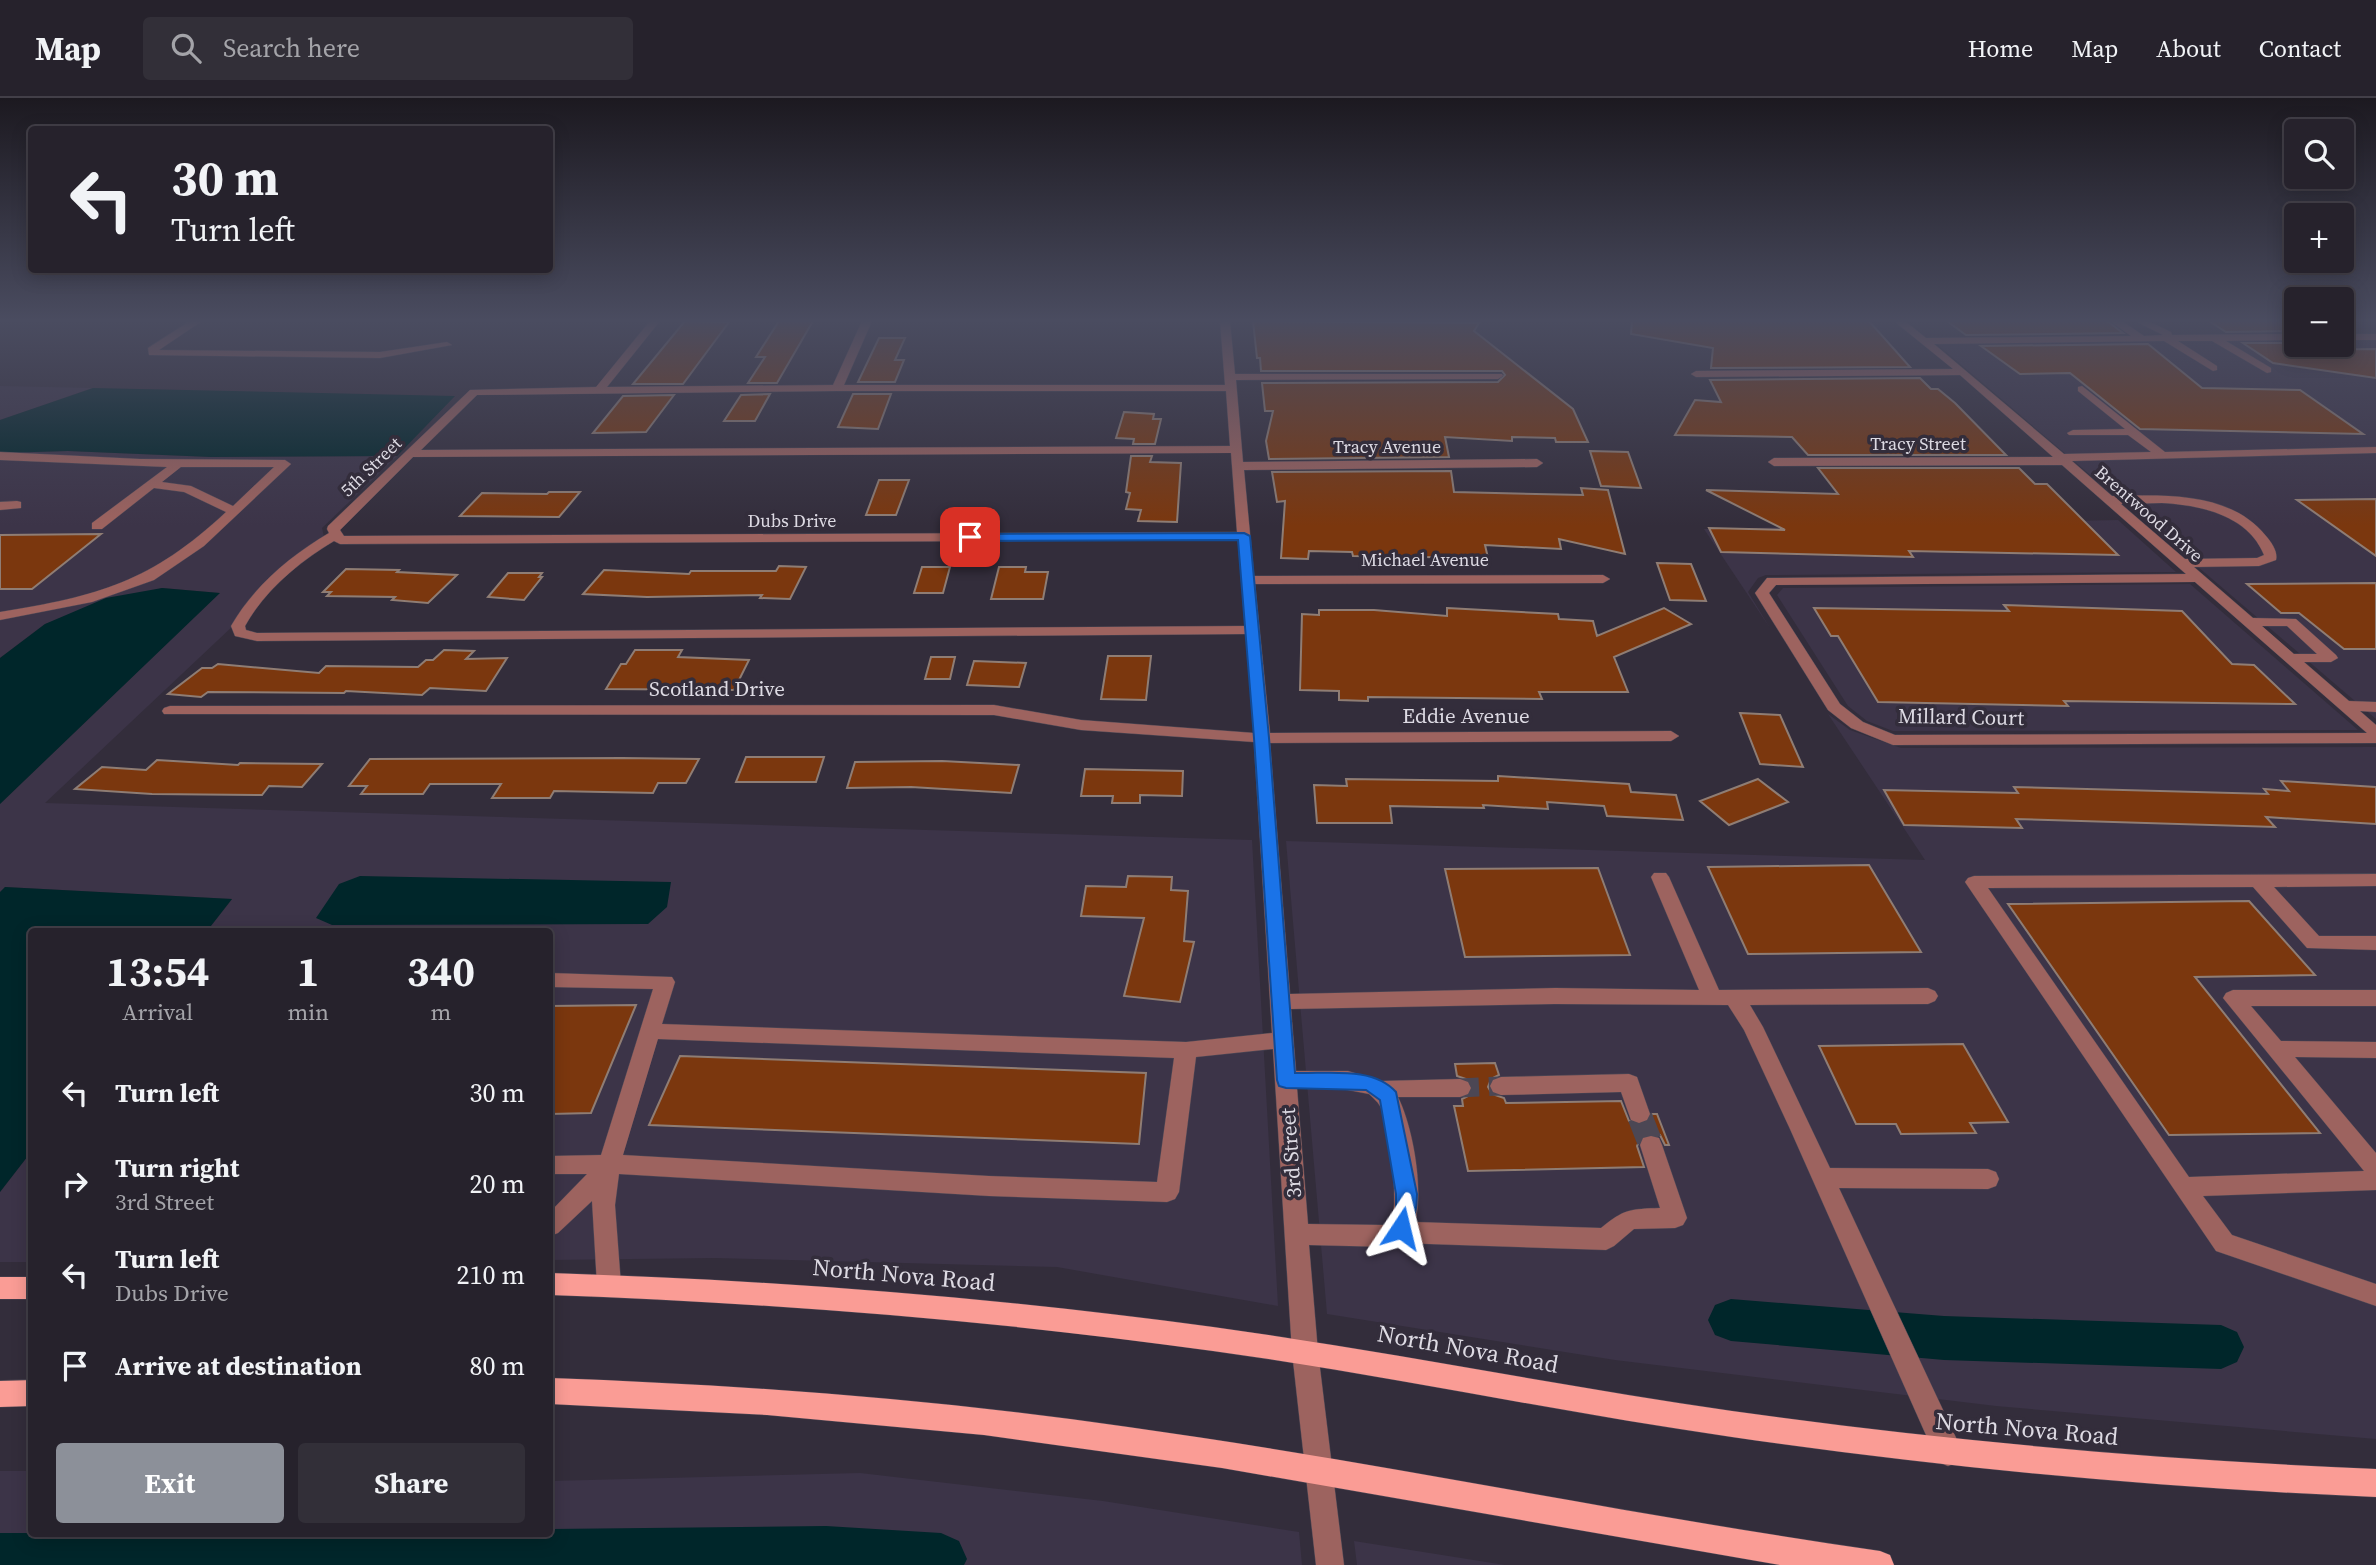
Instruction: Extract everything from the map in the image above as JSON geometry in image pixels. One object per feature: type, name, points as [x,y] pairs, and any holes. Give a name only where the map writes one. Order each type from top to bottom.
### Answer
[{"type":"main road","name":"North Nova Road","points":[[553,1284],[822,1296],[1149,1331],[1306,1352],[1728,1423],[1948,1451],[2096,1466],[2376,1483]]},
{"type":"main road","points":[[0,1288],[28,1288]]},
{"type":"main road","points":[[553,1391],[789,1404],[1128,1440],[1789,1559],[1880,1565]]},
{"type":"main road","points":[[0,1394],[28,1393]]},
{"type":"street","name":"5th Street","points":[[338,537],[333,529],[474,392],[581,389]]},
{"type":"street","name":"3rd Street","points":[[1231,389],[1262,738],[1306,1352],[1329,1565]]},
{"type":"street","name":"Brentwood Drive","points":[[1982,389],[2376,733]]},
{"type":"street","points":[[2084,389],[2132,429],[2130,432]]},
{"type":"street","points":[[2073,433],[2130,432],[2163,456]]},
{"type":"street","name":"Tracy Street","points":[[1774,462],[2061,460],[2376,450]]},
{"type":"street","name":"Tracy Avenue","points":[[409,454],[1237,458],[1537,463]]},
{"type":"street","points":[[0,456],[285,464],[168,566],[133,584],[92,598],[0,616]]},
{"type":"street","points":[[97,526],[179,463]]},
{"type":"street","points":[[152,484],[187,489],[233,511]]},
{"type":"street","points":[[2107,500],[2189,500],[2218,506],[2265,539],[2271,556],[2259,562],[2179,563]]},
{"type":"street","points":[[0,506],[17,505]]},
{"type":"street","name":"Dubs Drive","points":[[338,537],[1244,536]]},
{"type":"street","points":[[338,537],[315,547],[287,569],[242,616],[238,626],[240,633],[257,637],[1252,630]]},
{"type":"street","name":"Millard Court","points":[[2196,578],[1772,581],[1762,593],[1834,707],[1857,725],[1893,740],[2376,738]]},
{"type":"street","name":"Michael Avenue","points":[[1247,580],[1603,579]]},
{"type":"street","points":[[2247,622],[2291,622],[2331,658],[2288,658]]},
{"type":"street","points":[[2345,706],[2376,707]]},
{"type":"street","name":"Scotland Drive","points":[[170,711],[994,710],[1081,725],[1262,738]]},
{"type":"street","name":"Eddie Avenue","points":[[1262,738],[1671,736]]},
{"type":"street","points":[[1660,877],[1712,998]]},
{"type":"street","points":[[2376,880],[1974,883],[2224,1243],[2376,1295]]},
{"type":"street","points":[[2258,881],[2314,943],[2376,943]]},
{"type":"street","points":[[553,980],[665,982],[609,1164],[603,1206],[609,1285]]},
{"type":"street","points":[[1281,1002],[1555,996],[1928,996]]},
{"type":"street","points":[[1734,998],[1753,1027],[1948,1451]]},
{"type":"street","points":[[2376,998],[2233,998],[2376,1169]]},
{"type":"street","points":[[649,1031],[1186,1050],[1283,1040]]},
{"type":"street","points":[[2277,1049],[2376,1050]]},
{"type":"street","points":[[553,1165],[609,1164],[989,1186],[1167,1192],[1186,1050]]},
{"type":"street","points":[[1286,1080],[1357,1081],[1382,1089],[1460,1088]]},
{"type":"street","points":[[1501,1086],[1629,1083],[1639,1114]]},
{"type":"street","points":[[1297,1234],[1390,1236],[1401,1228],[1407,1194],[1393,1110],[1389,1097],[1382,1089]]},
{"type":"street","points":[[1395,1232],[1606,1239],[1629,1219],[1675,1218],[1651,1145]]},
{"type":"street","points":[[553,1223],[578,1202],[609,1164]]},
{"type":"street","points":[[1824,1178],[1989,1179]]},
{"type":"street","points":[[2183,1187],[2376,1180]]},
{"type":"shaded area","points":[[0,389],[89,389],[0,420]]},
{"type":"shaded area","points":[[89,389],[455,396],[397,456],[211,457],[68,451],[0,453],[0,420]]},
{"type":"shaded area","points":[[1990,389],[2376,389],[2376,719]]},
{"type":"shaded area","points":[[68,451],[211,457],[397,456],[322,528],[324,537],[306,557],[45,803],[1252,840],[1278,1306],[1057,1267],[714,1258],[553,1260],[553,928],[209,928],[232,899],[5,887],[0,892],[0,804],[219,593],[162,588],[45,624],[0,658],[0,453]]},
{"type":"shaded area","points":[[2118,520],[2176,572],[1766,575],[1758,578],[1748,592],[1770,628],[1704,529]]},
{"type":"shaded area","points":[[2190,584],[2358,730],[1893,731],[1867,721],[1848,706],[1777,595],[1783,588]]},
{"type":"shaded area","points":[[162,588],[220,593],[0,804],[0,658],[45,624],[106,598]]},
{"type":"shaded area","points":[[1828,714],[1850,730],[1901,748],[2376,747],[2376,1439],[1996,1406],[1615,1360],[1327,1314],[1286,841],[1925,860]]},
{"type":"shaded area","points":[[360,876],[671,882],[667,907],[648,924],[332,925],[316,918],[339,884]]},
{"type":"shaded area","points":[[5,887],[232,899],[209,928],[28,928],[28,1156],[0,1192],[0,892]]},
{"type":"shaded area","points":[[28,1156],[28,1262],[0,1262],[0,1192]]},
{"type":"shaded area","points":[[0,1471],[28,1471],[28,1537],[553,1537],[553,1481],[860,1473],[1103,1501],[1299,1532],[1302,1565],[0,1565]]},
{"type":"shaded area","points":[[1354,1541],[1505,1565],[1357,1565]]},
{"type":"building","points":[[1263,389],[1548,389],[1573,409],[1588,442],[1556,442],[1555,438],[1512,437],[1512,441],[1445,437],[1449,457],[1269,459],[1266,441],[1273,411],[1265,411]]},
{"type":"building","points":[[1715,389],[1939,389],[2006,455],[1808,455],[1792,437],[1675,435],[1695,400],[1721,402]]},
{"type":"building","points":[[2091,389],[2300,390],[2363,434],[2140,429]]},
{"type":"building","points":[[770,394],[755,421],[724,421],[741,395]]},
{"type":"building","points":[[853,394],[891,394],[878,429],[838,427]]},
{"type":"building","points":[[674,395],[646,432],[593,433],[623,396]]},
{"type":"building","points":[[1124,412],[1154,414],[1153,419],[1161,419],[1155,444],[1133,444],[1134,439],[1116,438]]},
{"type":"building","points":[[1590,451],[1628,452],[1641,488],[1601,486]]},
{"type":"building","points":[[1131,456],[1152,456],[1150,462],[1181,463],[1177,522],[1138,521],[1141,510],[1126,509],[1130,493],[1126,492]]},
{"type":"building","points":[[1818,468],[2019,468],[2035,484],[2047,484],[2118,555],[1909,551],[1913,557],[1721,552],[1709,528],[1785,530],[1706,490],[1838,494]]},
{"type":"building","points":[[1451,471],[1454,492],[1583,495],[1581,488],[1608,490],[1625,554],[1559,539],[1561,549],[1485,545],[1488,558],[1353,556],[1352,552],[1309,551],[1308,559],[1281,558],[1285,501],[1277,502],[1272,472]]},
{"type":"building","points":[[879,480],[909,480],[896,515],[866,515]]},
{"type":"building","points":[[580,492],[559,517],[460,516],[482,493]]},
{"type":"building","points":[[2376,499],[2376,556],[2297,500]]},
{"type":"building","points":[[101,534],[32,589],[0,589],[0,535]]},
{"type":"building","points":[[1657,563],[1691,564],[1706,601],[1670,600]]},
{"type":"building","points":[[779,566],[806,567],[790,599],[760,598],[762,595],[647,597],[583,594],[604,570],[689,574],[691,571],[776,571]]},
{"type":"building","points":[[922,567],[950,567],[943,593],[914,593]]},
{"type":"building","points":[[999,567],[1026,567],[1025,572],[1048,572],[1043,599],[991,599]]},
{"type":"building","points":[[346,569],[457,575],[428,603],[392,600],[395,597],[327,596],[331,592],[323,592]]},
{"type":"building","points":[[508,573],[542,573],[539,577],[542,577],[524,600],[488,597]]},
{"type":"building","points":[[2376,583],[2376,649],[2344,649],[2299,613],[2281,613],[2247,584]]},
{"type":"building","points":[[2004,605],[2182,611],[2232,664],[2254,665],[2295,704],[2064,701],[2068,706],[1878,702],[1838,636],[1831,636],[1814,608],[2009,611]]},
{"type":"building","points":[[1447,608],[1558,614],[1559,619],[1593,621],[1597,636],[1664,608],[1691,624],[1614,657],[1628,692],[1539,692],[1542,699],[1368,697],[1368,701],[1339,700],[1339,691],[1300,690],[1302,614],[1319,615],[1319,610],[1374,610],[1447,616]]},
{"type":"building","points":[[444,650],[474,651],[466,659],[507,658],[486,691],[430,688],[422,695],[346,691],[208,692],[201,697],[168,694],[202,668],[212,668],[218,664],[319,673],[326,666],[418,667],[426,660],[433,660]]},
{"type":"building","points":[[635,650],[682,650],[678,657],[749,660],[734,690],[606,689],[621,664],[626,664]]},
{"type":"building","points":[[1108,656],[1151,656],[1146,700],[1101,699]]},
{"type":"building","points":[[931,657],[955,657],[950,679],[925,679]]},
{"type":"building","points":[[974,661],[1026,663],[1019,687],[967,685]]},
{"type":"building","points":[[1740,713],[1780,715],[1803,767],[1760,764]]},
{"type":"building","points":[[746,757],[824,757],[816,782],[736,782]]},
{"type":"building","points":[[370,759],[699,759],[686,783],[658,783],[653,793],[554,791],[550,798],[492,798],[501,784],[430,784],[423,794],[361,794],[367,786],[349,786]]},
{"type":"building","points":[[157,760],[238,765],[322,764],[302,787],[269,786],[262,795],[152,794],[75,789],[102,767],[146,770]]},
{"type":"building","points":[[942,761],[1019,765],[1011,793],[911,787],[847,788],[855,762]]},
{"type":"building","points":[[1085,769],[1183,771],[1182,796],[1140,795],[1140,803],[1112,803],[1113,796],[1081,796]]},
{"type":"building","points":[[1498,776],[1629,784],[1631,792],[1676,795],[1683,820],[1607,816],[1604,806],[1547,802],[1548,809],[1483,805],[1484,808],[1390,806],[1392,823],[1317,823],[1314,785],[1347,786],[1346,779],[1498,781]]},
{"type":"building","points":[[1758,779],[1788,802],[1729,825],[1700,801]]},
{"type":"building","points":[[2281,781],[2376,787],[2376,824],[2266,817],[2275,827],[2016,819],[2022,828],[1904,825],[1884,790],[2018,793],[2014,787],[2268,794],[2264,789],[2289,791]]},
{"type":"building","points":[[1869,865],[1921,952],[1748,954],[1708,867]]},
{"type":"building","points":[[1598,868],[1630,955],[1465,957],[1445,869]]},
{"type":"building","points":[[1128,876],[1172,877],[1171,890],[1188,891],[1184,941],[1194,942],[1180,1002],[1124,996],[1144,918],[1081,916],[1086,886],[1126,887]]},
{"type":"building","points":[[2249,901],[2315,975],[2195,977],[2320,1133],[2169,1135],[2008,904]]},
{"type":"building","points":[[636,1005],[591,1113],[553,1114],[553,1006]]},
{"type":"building","points":[[1963,1044],[2008,1122],[1970,1123],[1976,1133],[1901,1134],[1896,1124],[1856,1124],[1819,1046]]},
{"type":"building","points":[[680,1056],[1146,1073],[1139,1144],[649,1125]]},
{"type":"building","points":[[1495,1063],[1499,1075],[1491,1079],[1488,1087],[1492,1094],[1504,1098],[1506,1103],[1621,1101],[1629,1121],[1638,1125],[1648,1122],[1652,1114],[1657,1114],[1669,1145],[1665,1145],[1660,1135],[1650,1133],[1641,1137],[1637,1146],[1644,1167],[1468,1171],[1454,1106],[1463,1106],[1462,1099],[1470,1095],[1473,1087],[1469,1080],[1457,1076],[1455,1064]]},
{"type":"waterway","points":[[1731,1320],[1944,1338],[2221,1347]]},
{"type":"waterway","points":[[0,1559],[826,1552],[941,1559]]},
{"type":"tunnel","points":[[1460,1088],[1501,1086]]},
{"type":"tunnel","points":[[1639,1114],[1641,1118]]},
{"type":"tunnel","points":[[1640,1117],[1651,1145]]},
{"type":"route","points":[[970,537],[1244,536],[1262,738],[1286,1080],[1357,1081],[1382,1089],[1389,1097],[1407,1194],[1407,1209],[1401,1228]]}]
